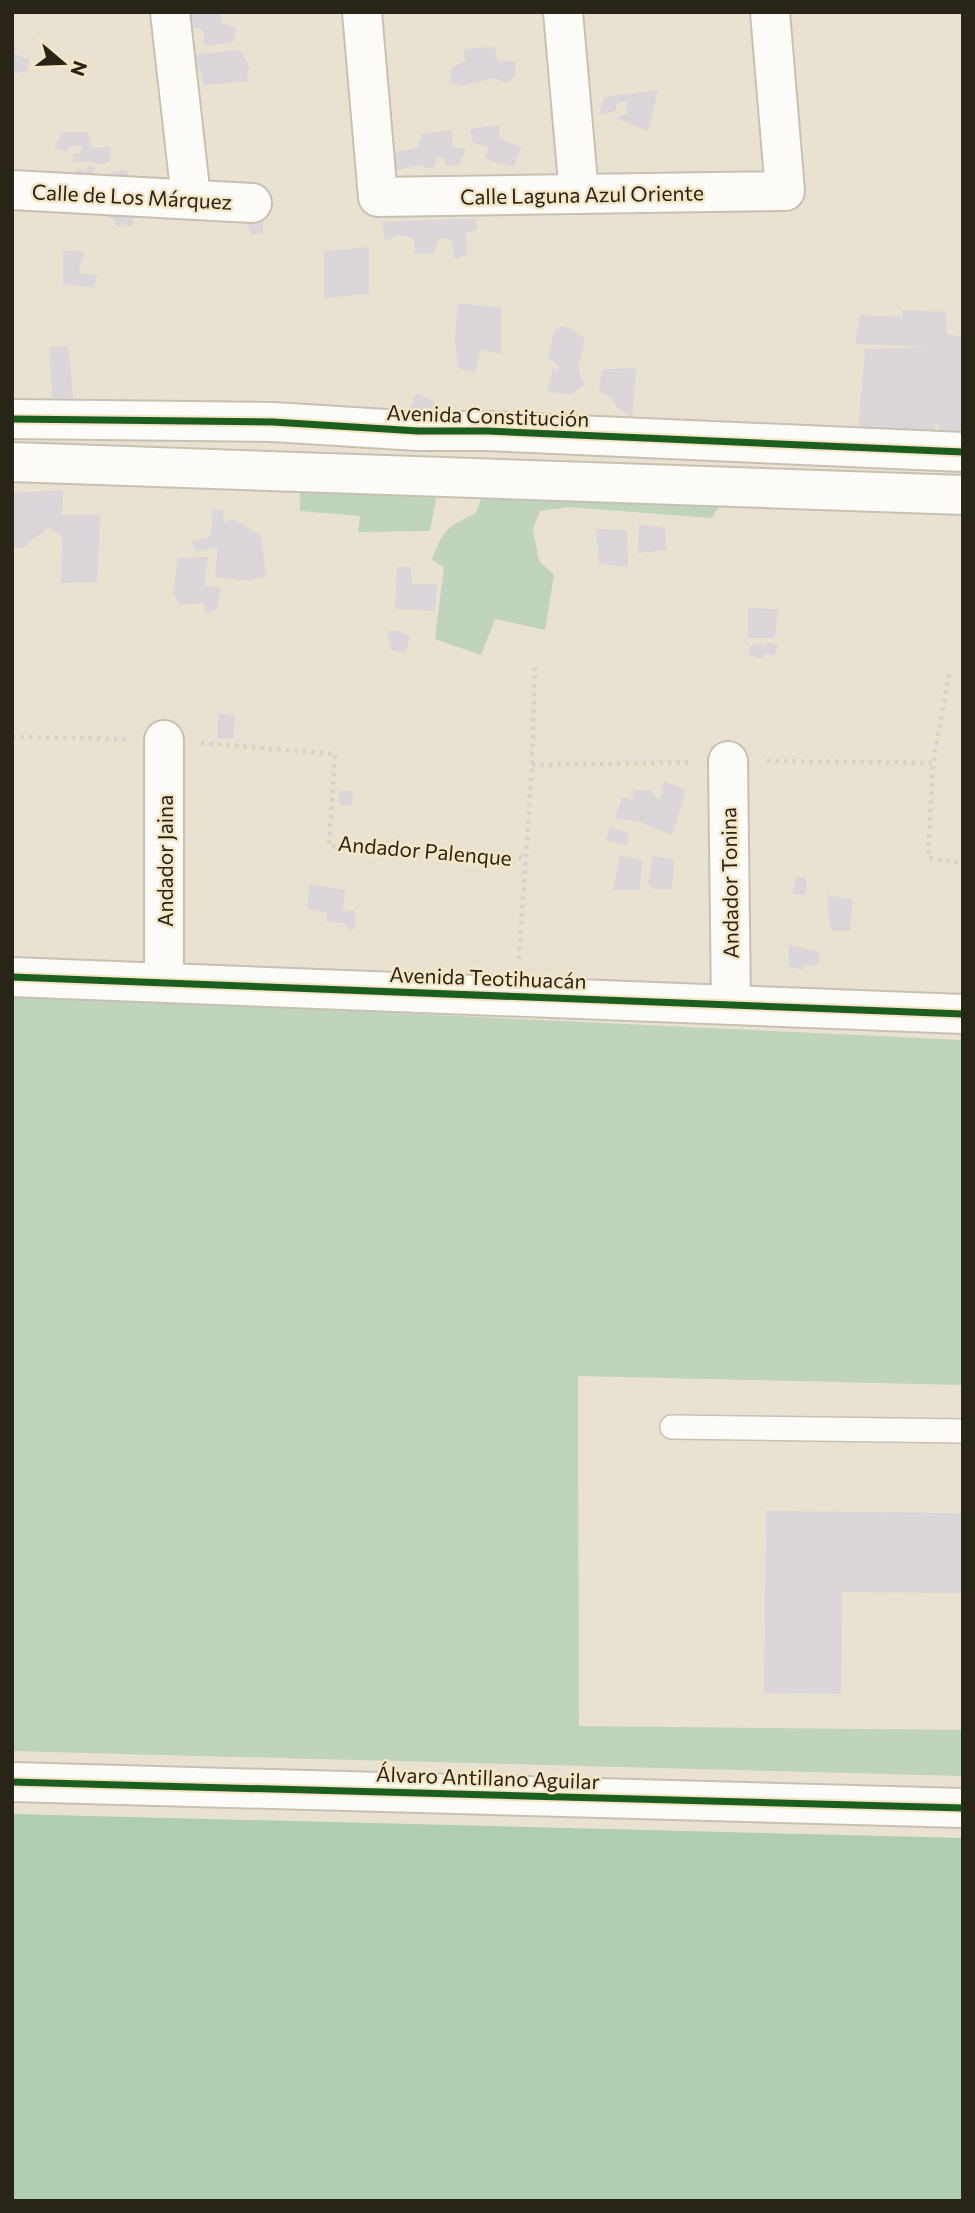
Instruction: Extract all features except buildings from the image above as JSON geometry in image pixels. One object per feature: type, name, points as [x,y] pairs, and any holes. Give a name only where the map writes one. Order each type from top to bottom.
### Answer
[{"type":"street","points":[[170,12],[191,198]]},
{"type":"street","name":"Calle Laguna Azul Oriente","points":[[362,12],[379,197],[785,191],[770,12]]},
{"type":"street","points":[[563,12],[579,194]]},
{"type":"street","name":"Calle de Los Márquez","points":[[12,190],[252,203]]},
{"type":"street","name":"Avenida Constitución","points":[[12,419],[273,422],[418,431],[963,452]]},
{"type":"street","points":[[52,463],[56,419]]},
{"type":"street","points":[[902,449],[902,493]]},
{"type":"street","points":[[12,462],[963,495]]},
{"type":"street","name":"Andador Jaina","points":[[164,740],[164,982]]},
{"type":"street","name":"Andador Tonina","points":[[728,761],[731,1005]]},
{"type":"street","name":"Avenida Teotihuacán","points":[[12,977],[963,1014]]},
{"type":"street","name":"Álvaro Antillano Aguilar","points":[[12,1782],[963,1808]]},
{"type":"lane","points":[[672,1427],[963,1431]]},
{"type":"path","points":[[949,674],[933,763],[928,858],[963,863]]},
{"type":"green space","points":[[300,490],[437,494],[430,531],[358,532],[360,516],[300,511]]},
{"type":"green space","points":[[483,493],[720,505],[712,518],[568,507],[540,511],[533,529],[539,561],[554,575],[545,630],[495,619],[481,655],[435,639],[444,567],[432,560],[447,530],[476,513]]},
{"type":"green space","points":[[12,997],[963,1040],[963,1385],[578,1376],[579,1726],[963,1730],[963,1776],[12,1751]]},
{"type":"green space","points":[[12,1814],[963,1838],[963,2201],[12,2201]]},
{"type":"cycle path","points":[[12,419],[273,422],[418,431],[487,431],[963,452]]},
{"type":"cycle path","points":[[12,977],[963,1014]]},
{"type":"cycle path","points":[[12,1782],[963,1808]]}]
